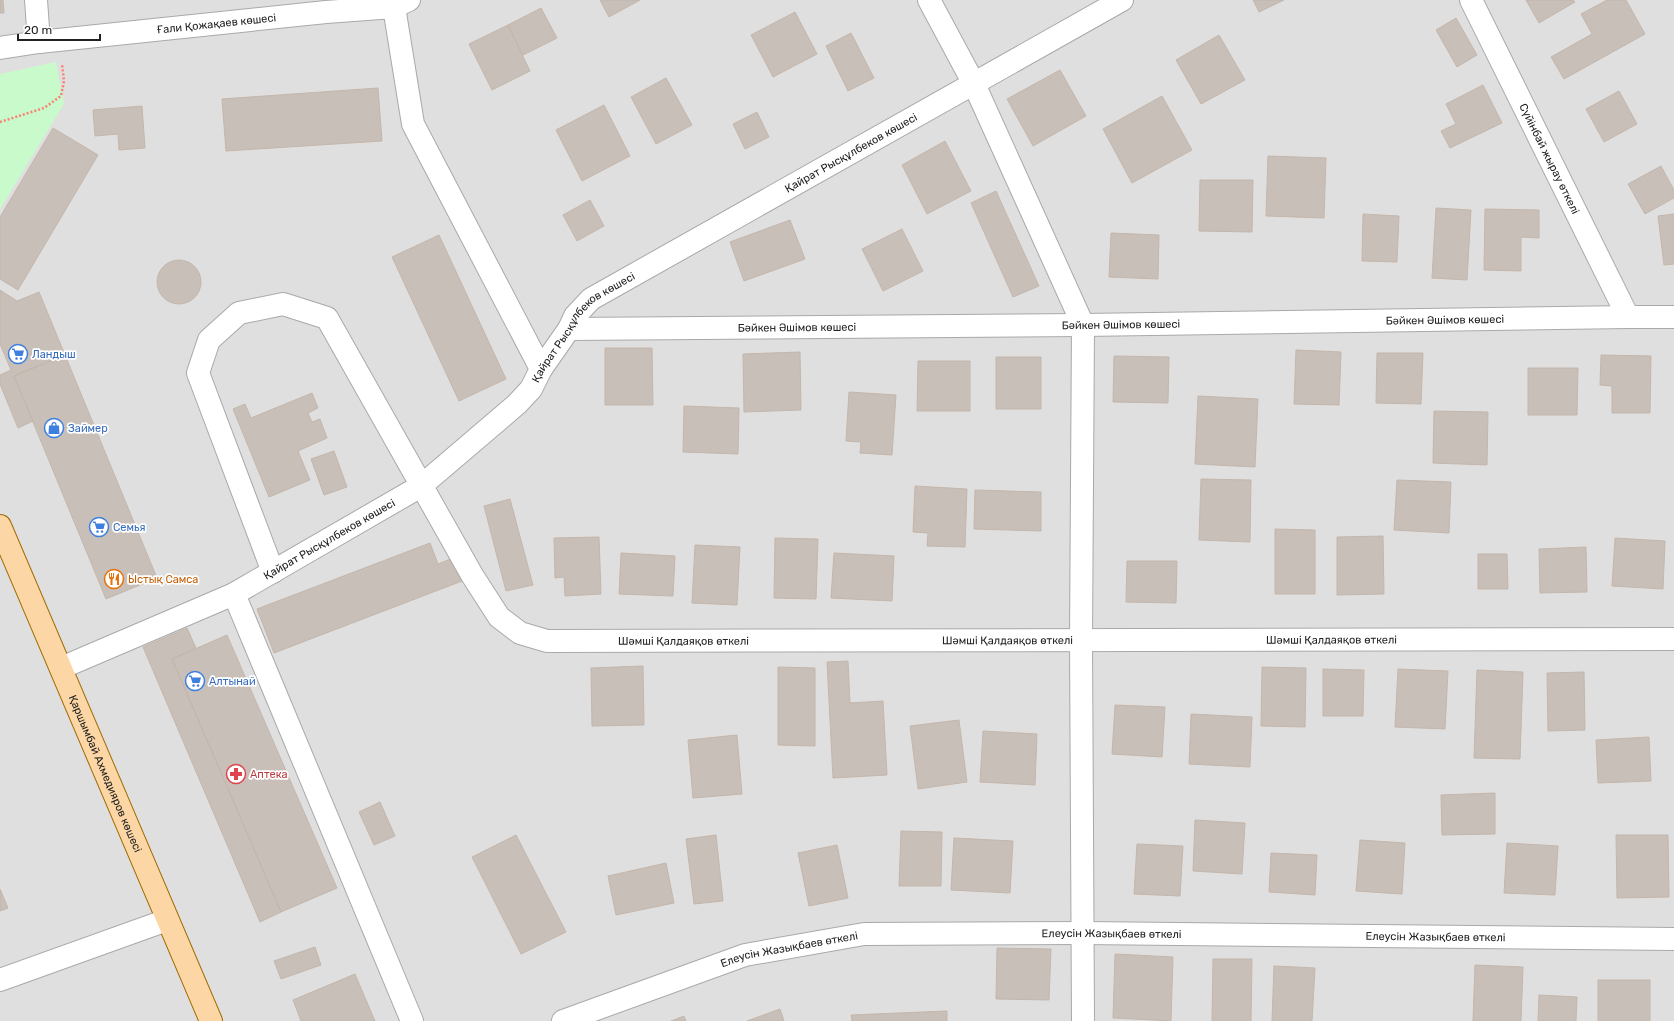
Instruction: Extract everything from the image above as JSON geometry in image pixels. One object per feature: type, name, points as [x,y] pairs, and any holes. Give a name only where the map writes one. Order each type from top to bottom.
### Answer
[{"type":"main road","name":"Қаршымбай Ахмедияров көшесі","points":[[0,526],[211,1021]]},
{"type":"street","points":[[36,0],[49,41]]},
{"type":"street","points":[[929,0],[974,84],[1083,325],[1083,1021]]},
{"type":"street","name":"Қайрат Рысқұлбеков көшесі","points":[[61,668],[234,594],[421,486],[517,404],[531,388],[541,369],[569,329],[575,316],[592,299],[1122,0]]},
{"type":"street","name":"Сүйінбай жырау өткелі","points":[[1470,0],[1628,317]]},
{"type":"street","points":[[401,4],[413,124],[541,369]]},
{"type":"street","name":"Ғали Қожақаев көшесі","points":[[0,48],[325,6],[401,4]]},
{"type":"street","name":"Шәмші Қалдаяқов өткелі","points":[[273,572],[198,373],[209,340],[239,313],[283,304],[327,318],[472,575],[499,617],[520,633],[548,641],[1674,639]]},
{"type":"street","name":"Бәйкен Әшімов көшесі","points":[[569,329],[1083,325],[1674,317]]},
{"type":"street","points":[[234,594],[412,1021]]},
{"type":"street","points":[[0,980],[167,920]]},
{"type":"street","name":"Елеусін Жазықбаев өткелі","points":[[563,1021],[745,955],[864,934],[1084,933],[1674,939]]},
{"type":"path","points":[[0,122],[44,108],[61,96],[64,81],[49,41]]},
{"type":"shaded area","points":[[0,0],[1674,0],[1674,1021],[0,1021]]},
{"type":"green space","points":[[56,62],[64,104],[0,209],[0,74]]},
{"type":"building","points":[[0,0],[3,0],[4,13],[0,13]]},
{"type":"building","points":[[600,0],[640,0],[609,17]]},
{"type":"building","points":[[1253,0],[1284,0],[1259,12]]},
{"type":"building","points":[[1526,0],[1573,0],[1575,2],[1539,23]]},
{"type":"building","points":[[1607,0],[1626,0],[1645,34],[1564,79],[1551,57],[1592,34],[1581,14]]},
{"type":"building","points":[[541,8],[557,38],[523,55],[508,25]]},
{"type":"building","points":[[795,12],[817,54],[773,77],[751,35]]},
{"type":"building","points":[[1456,18],[1477,55],[1457,67],[1436,30]]},
{"type":"building","points":[[508,25],[530,71],[492,90],[469,44]]},
{"type":"building","points":[[851,33],[874,78],[848,91],[826,46]]},
{"type":"building","points":[[1219,35],[1245,80],[1201,104],[1176,60]]},
{"type":"building","points":[[1060,70],[1086,116],[1033,146],[1007,99]]},
{"type":"building","points":[[666,78],[692,125],[656,144],[631,97]]},
{"type":"building","points":[[1483,85],[1502,123],[1450,148],[1441,131],[1456,124],[1446,104]]},
{"type":"building","points":[[378,88],[382,141],[226,151],[222,99]]},
{"type":"building","points":[[1619,91],[1637,124],[1604,142],[1586,109]]},
{"type":"building","points":[[1162,96],[1192,150],[1132,183],[1103,129]]},
{"type":"building","points":[[604,105],[630,156],[582,181],[556,130]]},
{"type":"building","points":[[142,106],[145,148],[119,150],[118,134],[95,136],[93,110]]},
{"type":"building","points":[[757,112],[769,137],[745,149],[733,124]]},
{"type":"building","points":[[53,128],[98,155],[18,290],[0,279],[0,217]]},
{"type":"building","points":[[945,141],[971,191],[927,214],[902,165]]},
{"type":"building","points":[[1268,156],[1326,158],[1324,218],[1266,216]]},
{"type":"building","points":[[1661,166],[1674,190],[1674,198],[1645,214],[1628,184]]},
{"type":"building","points":[[1200,180],[1253,180],[1252,232],[1199,231]]},
{"type":"building","points":[[996,191],[1039,286],[1013,297],[971,203]]},
{"type":"building","points":[[590,200],[604,226],[577,241],[563,215]]},
{"type":"building","points":[[1436,208],[1471,210],[1467,280],[1432,278]]},
{"type":"building","points":[[1485,209],[1539,210],[1539,238],[1521,237],[1521,271],[1484,270]]},
{"type":"building","points":[[1363,214],[1399,216],[1397,262],[1362,261]]},
{"type":"building","points":[[1674,214],[1674,264],[1664,265],[1658,216]]},
{"type":"building","points":[[790,220],[805,259],[744,281],[730,242]]},
{"type":"building","points":[[902,229],[923,271],[883,291],[862,249]]},
{"type":"building","points":[[1111,233],[1159,235],[1158,279],[1109,277]]},
{"type":"building","points":[[439,235],[506,379],[459,401],[392,257]]},
{"type":"building","points":[[179,260],[191,264],[197,270],[201,282],[197,294],[191,300],[179,304],[167,300],[161,294],[157,282],[161,270],[167,264]]},
{"type":"building","points":[[0,290],[17,301],[39,292],[65,355],[14,376],[33,421],[18,428],[0,384],[0,375],[11,370],[0,344]]},
{"type":"building","points":[[605,348],[652,348],[653,405],[605,405]]},
{"type":"building","points":[[1296,350],[1341,352],[1339,405],[1294,404]]},
{"type":"building","points":[[800,352],[801,410],[744,412],[743,354]]},
{"type":"building","points":[[1377,353],[1423,353],[1421,404],[1376,403]]},
{"type":"building","points":[[65,355],[157,578],[106,599],[14,376]]},
{"type":"building","points":[[1601,355],[1651,356],[1650,413],[1612,413],[1612,386],[1600,385]]},
{"type":"building","points":[[1114,356],[1169,357],[1168,403],[1113,402]]},
{"type":"building","points":[[996,357],[1041,357],[1041,409],[996,409]]},
{"type":"building","points":[[918,361],[970,361],[970,411],[917,411]]},
{"type":"building","points":[[1528,368],[1578,368],[1577,415],[1528,415]]},
{"type":"building","points":[[849,392],[896,395],[892,455],[860,453],[861,442],[846,441]]},
{"type":"building","points":[[312,393],[318,408],[308,413],[312,422],[320,419],[327,438],[298,451],[310,480],[269,497],[233,409],[245,404],[251,418]]},
{"type":"building","points":[[1198,396],[1258,399],[1255,467],[1195,464]]},
{"type":"building","points":[[684,406],[739,408],[738,454],[683,452]]},
{"type":"building","points":[[1434,411],[1488,412],[1487,465],[1433,463]]},
{"type":"building","points":[[334,451],[347,487],[324,495],[311,459]]},
{"type":"building","points":[[1201,479],[1251,480],[1250,542],[1199,540]]},
{"type":"building","points":[[1397,480],[1451,482],[1449,533],[1394,530]]},
{"type":"building","points":[[915,486],[967,489],[965,547],[927,546],[928,533],[913,532]]},
{"type":"building","points":[[975,490],[1041,492],[1041,531],[974,529]]},
{"type":"building","points":[[510,499],[533,585],[506,591],[484,506]]},
{"type":"building","points":[[1275,529],[1315,530],[1315,594],[1275,594]]},
{"type":"building","points":[[1383,536],[1384,594],[1337,595],[1337,537]]},
{"type":"building","points":[[599,537],[601,594],[565,596],[564,577],[555,578],[554,538]]},
{"type":"building","points":[[775,538],[818,539],[816,599],[774,598]]},
{"type":"building","points":[[1615,538],[1665,541],[1663,589],[1612,586]]},
{"type":"building","points":[[430,543],[438,564],[453,558],[462,581],[274,653],[257,609]]},
{"type":"building","points":[[695,545],[740,547],[737,605],[692,603]]},
{"type":"building","points":[[1586,547],[1587,592],[1540,593],[1539,549]]},
{"type":"building","points":[[621,553],[675,556],[673,596],[619,594]]},
{"type":"building","points":[[834,553],[894,556],[892,601],[831,598]]},
{"type":"building","points":[[1478,554],[1507,554],[1508,589],[1478,589]]},
{"type":"building","points":[[1127,561],[1177,561],[1176,603],[1126,602]]},
{"type":"building","points":[[187,628],[196,648],[172,659],[281,912],[260,922],[143,647]]},
{"type":"building","points":[[227,635],[337,888],[281,912],[172,659]]},
{"type":"building","points":[[848,661],[850,703],[883,701],[887,775],[833,778],[827,662]]},
{"type":"building","points":[[643,666],[644,725],[592,726],[591,668]]},
{"type":"building","points":[[778,667],[815,668],[815,746],[778,745]]},
{"type":"building","points":[[1262,667],[1306,668],[1305,727],[1261,726]]},
{"type":"building","points":[[1323,669],[1364,670],[1363,716],[1323,716]]},
{"type":"building","points":[[1398,669],[1448,671],[1445,729],[1395,727]]},
{"type":"building","points":[[1477,670],[1523,672],[1520,759],[1474,758]]},
{"type":"building","points":[[1584,672],[1585,730],[1548,731],[1547,673]]},
{"type":"building","points":[[1115,705],[1165,707],[1162,757],[1112,754]]},
{"type":"building","points":[[1191,714],[1252,717],[1250,767],[1189,764]]},
{"type":"building","points":[[959,720],[967,782],[918,789],[910,726]]},
{"type":"building","points":[[983,731],[1037,734],[1035,785],[980,782]]},
{"type":"building","points":[[737,735],[742,794],[693,798],[688,740]]},
{"type":"building","points":[[1649,737],[1651,781],[1598,783],[1596,740]]},
{"type":"building","points":[[1495,793],[1495,834],[1442,835],[1441,795]]},
{"type":"building","points":[[380,802],[395,836],[374,845],[359,812]]},
{"type":"building","points":[[1195,820],[1245,823],[1242,874],[1193,871]]},
{"type":"building","points":[[901,831],[942,832],[941,886],[899,886]]},
{"type":"building","points":[[516,835],[566,932],[521,954],[472,857]]},
{"type":"building","points":[[716,835],[723,901],[694,904],[686,839]]},
{"type":"building","points":[[1616,835],[1668,835],[1669,897],[1617,898]]},
{"type":"building","points":[[954,838],[1013,841],[1010,893],[951,890]]},
{"type":"building","points":[[1360,840],[1405,843],[1402,894],[1356,891]]},
{"type":"building","points":[[1507,843],[1558,846],[1555,895],[1504,893]]},
{"type":"building","points":[[1137,844],[1183,846],[1180,896],[1134,894]]},
{"type":"building","points":[[837,845],[848,898],[809,906],[798,853]]},
{"type":"building","points":[[1271,853],[1317,855],[1315,895],[1269,892]]},
{"type":"building","points":[[666,863],[674,903],[616,915],[608,876]]},
{"type":"building","points":[[0,889],[8,908],[0,911]]},
{"type":"building","points":[[315,947],[321,965],[281,979],[274,961]]},
{"type":"building","points":[[997,948],[1051,949],[1049,1000],[996,999]]},
{"type":"building","points":[[1115,954],[1173,957],[1171,1021],[1113,1018]]},
{"type":"building","points":[[1213,959],[1252,959],[1251,1021],[1212,1021]]},
{"type":"building","points":[[1475,965],[1523,967],[1521,1021],[1473,1021]]},
{"type":"building","points":[[1274,966],[1315,968],[1312,1021],[1272,1021]]},
{"type":"building","points":[[355,974],[375,1021],[301,1021],[293,1000]]},
{"type":"building","points":[[1598,980],[1650,980],[1650,1021],[1598,1021]]},
{"type":"building","points":[[1539,995],[1577,997],[1576,1021],[1538,1021]]},
{"type":"building","points":[[780,1009],[784,1021],[747,1021]]},
{"type":"building","points":[[947,1011],[947,1021],[852,1021],[851,1015]]},
{"type":"building","points":[[684,1016],[686,1021],[671,1021]]},
{"type":"place","name":"Ландыш","points":[[18,354]]},
{"type":"place","name":"Займер","points":[[54,428]]},
{"type":"place","name":"Семья","points":[[99,527]]},
{"type":"place","name":"Ыстық Самса","points":[[114,579]]},
{"type":"place","name":"Алтынай","points":[[195,681]]},
{"type":"place","name":"Аптека","points":[[236,774]]}]
